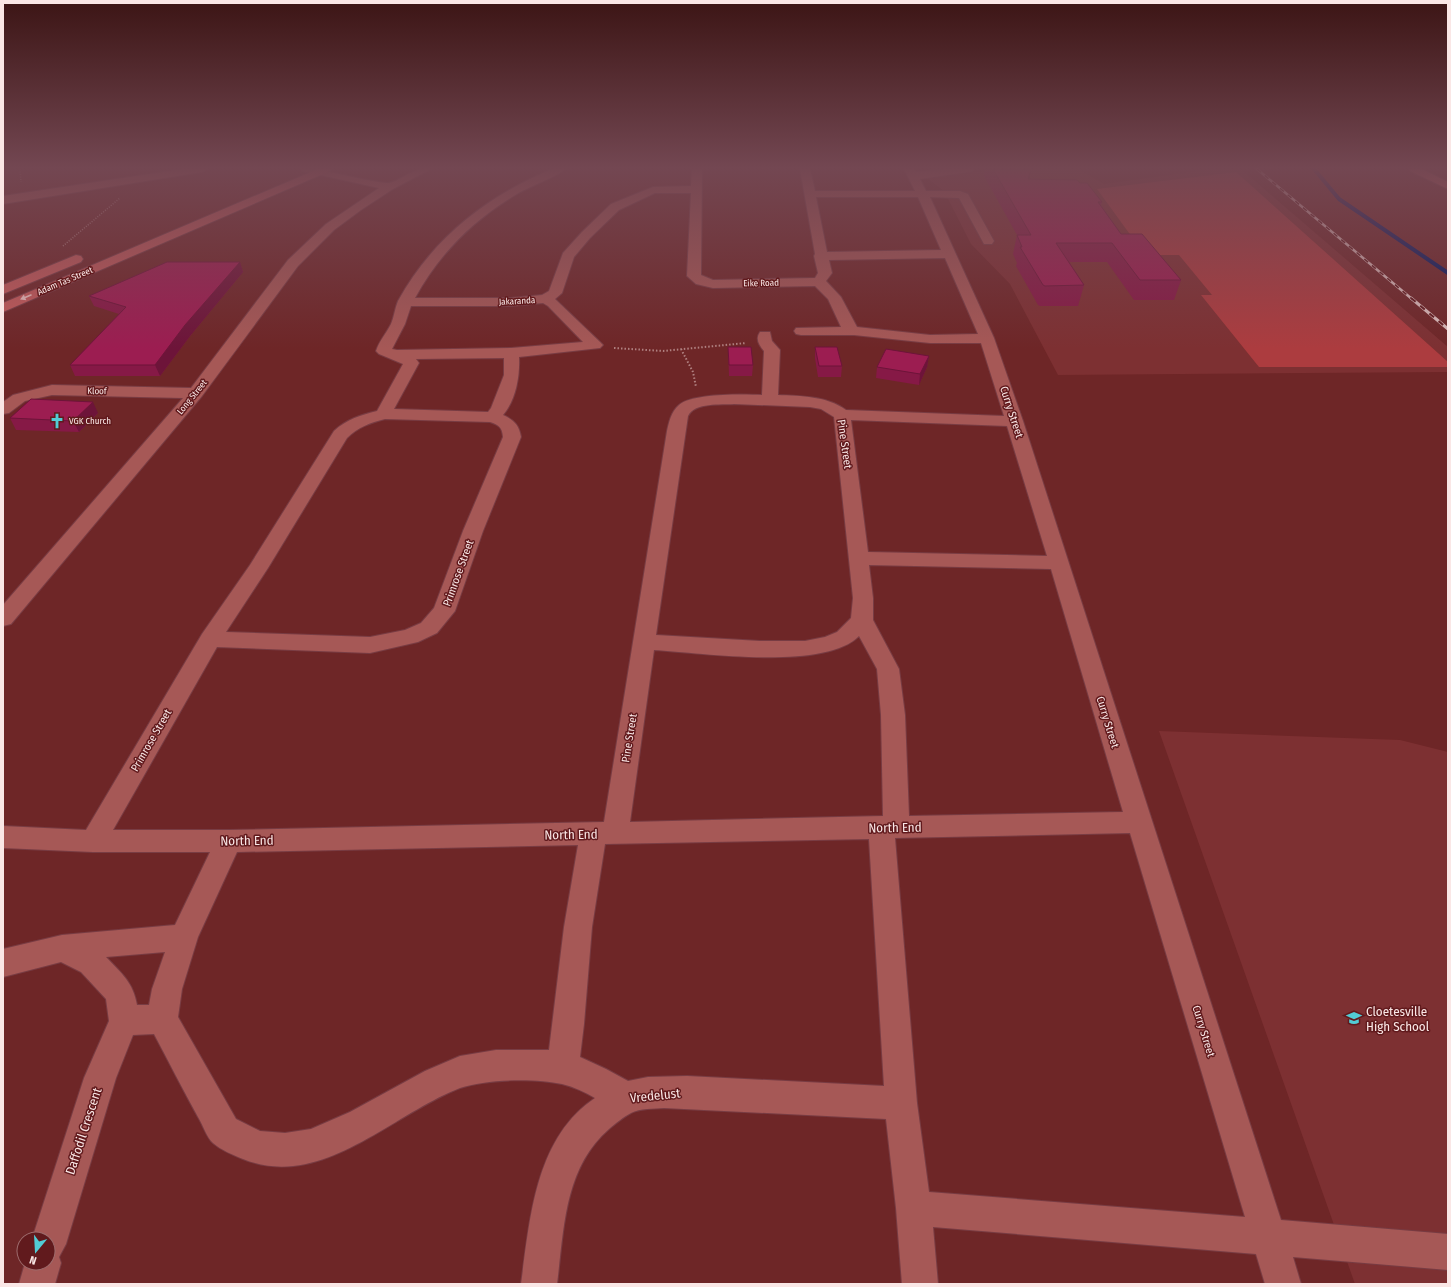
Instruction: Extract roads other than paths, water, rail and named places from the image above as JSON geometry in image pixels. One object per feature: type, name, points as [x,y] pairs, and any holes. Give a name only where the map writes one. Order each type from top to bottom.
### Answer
[{"type":"main road","name":"Adam Tas Street","points":[[3,308],[186,229]]},
{"type":"main road","name":"Adam Tas Street","points":[[3,290],[89,254]]},
{"type":"street","name":"Long Street","points":[[3,619],[196,393],[297,258],[328,229]]},
{"type":"street","points":[[385,414],[387,406],[411,364],[407,359],[384,351],[385,348],[398,324],[405,302],[432,258],[462,229]]},
{"type":"street","name":"Jakaranda","points":[[405,302],[511,302],[545,299],[556,293],[568,256],[592,229]]},
{"type":"street","name":"Eike Road","points":[[695,229],[693,271],[696,279],[707,283],[722,284],[819,282]]},
{"type":"street","points":[[816,229],[820,256],[825,273],[819,282],[834,297],[850,328],[854,332]]},
{"type":"street","name":"Curry Street","points":[[938,229],[987,338],[1015,421],[1282,1284]]},
{"type":"street","points":[[982,229],[988,241]]},
{"type":"street","points":[[820,256],[949,254]]},
{"type":"street","points":[[397,355],[510,353],[596,345],[553,303],[545,299]]},
{"type":"street","points":[[801,331],[854,332],[924,339],[987,338]]},
{"type":"street","points":[[765,338],[772,350],[770,400]]},
{"type":"street","points":[[492,417],[499,409],[512,375],[510,353]]},
{"type":"street","name":"Kloof","points":[[3,409],[19,398],[52,390],[196,393]]},
{"type":"street","name":"Pine Street","points":[[562,1068],[569,1024],[578,926],[604,834],[643,642],[679,414],[688,405],[700,401],[770,400],[823,404],[835,409],[842,415],[862,598],[862,620]]},
{"type":"street","name":"Primrose Street","points":[[93,841],[210,639],[258,568],[340,435],[348,428],[362,420],[385,414],[492,417],[505,422],[511,428],[512,437],[473,531],[444,611],[429,628],[410,637],[370,644],[210,639]]},
{"type":"street","points":[[842,415],[1015,421]]},
{"type":"street","points":[[858,558],[1058,563]]},
{"type":"street","points":[[643,642],[760,649],[805,649],[830,644],[845,637],[862,620],[888,669],[893,715],[888,827],[901,1103],[914,1208],[920,1284]]},
{"type":"street","name":"North End","points":[[3,837],[93,841],[228,841],[1139,822]]},
{"type":"street","points":[[228,841],[184,937],[167,990],[162,1019],[224,1131],[240,1140],[260,1148],[295,1150],[321,1144],[429,1084],[461,1071],[496,1066],[562,1068],[595,1080],[625,1098]]},
{"type":"street","points":[[3,963],[62,948],[184,937]]},
{"type":"street","points":[[62,948],[91,962],[120,993],[124,1021],[162,1019]]},
{"type":"street","name":"Daffodil Crescent","points":[[52,1231],[100,1078],[124,1021]]},
{"type":"street","name":"Vredelust","points":[[539,1284],[552,1199],[560,1166],[576,1138],[596,1118],[625,1098],[655,1093],[686,1092],[901,1103]]},
{"type":"street","points":[[914,1208],[1448,1252]]},
{"type":"street","points":[[37,1284],[41,1271]]},
{"type":"waterway","points":[[1383,229],[1448,273]]},
{"type":"railway","points":[[1329,229],[1412,299]]},
{"type":"railway","points":[[1411,298],[1448,329]]},
{"type":"place","name":"VGK Church","points":[[57,421]]},
{"type":"place","name":"Cloetesville High School","points":[[1354,1018]]}]
